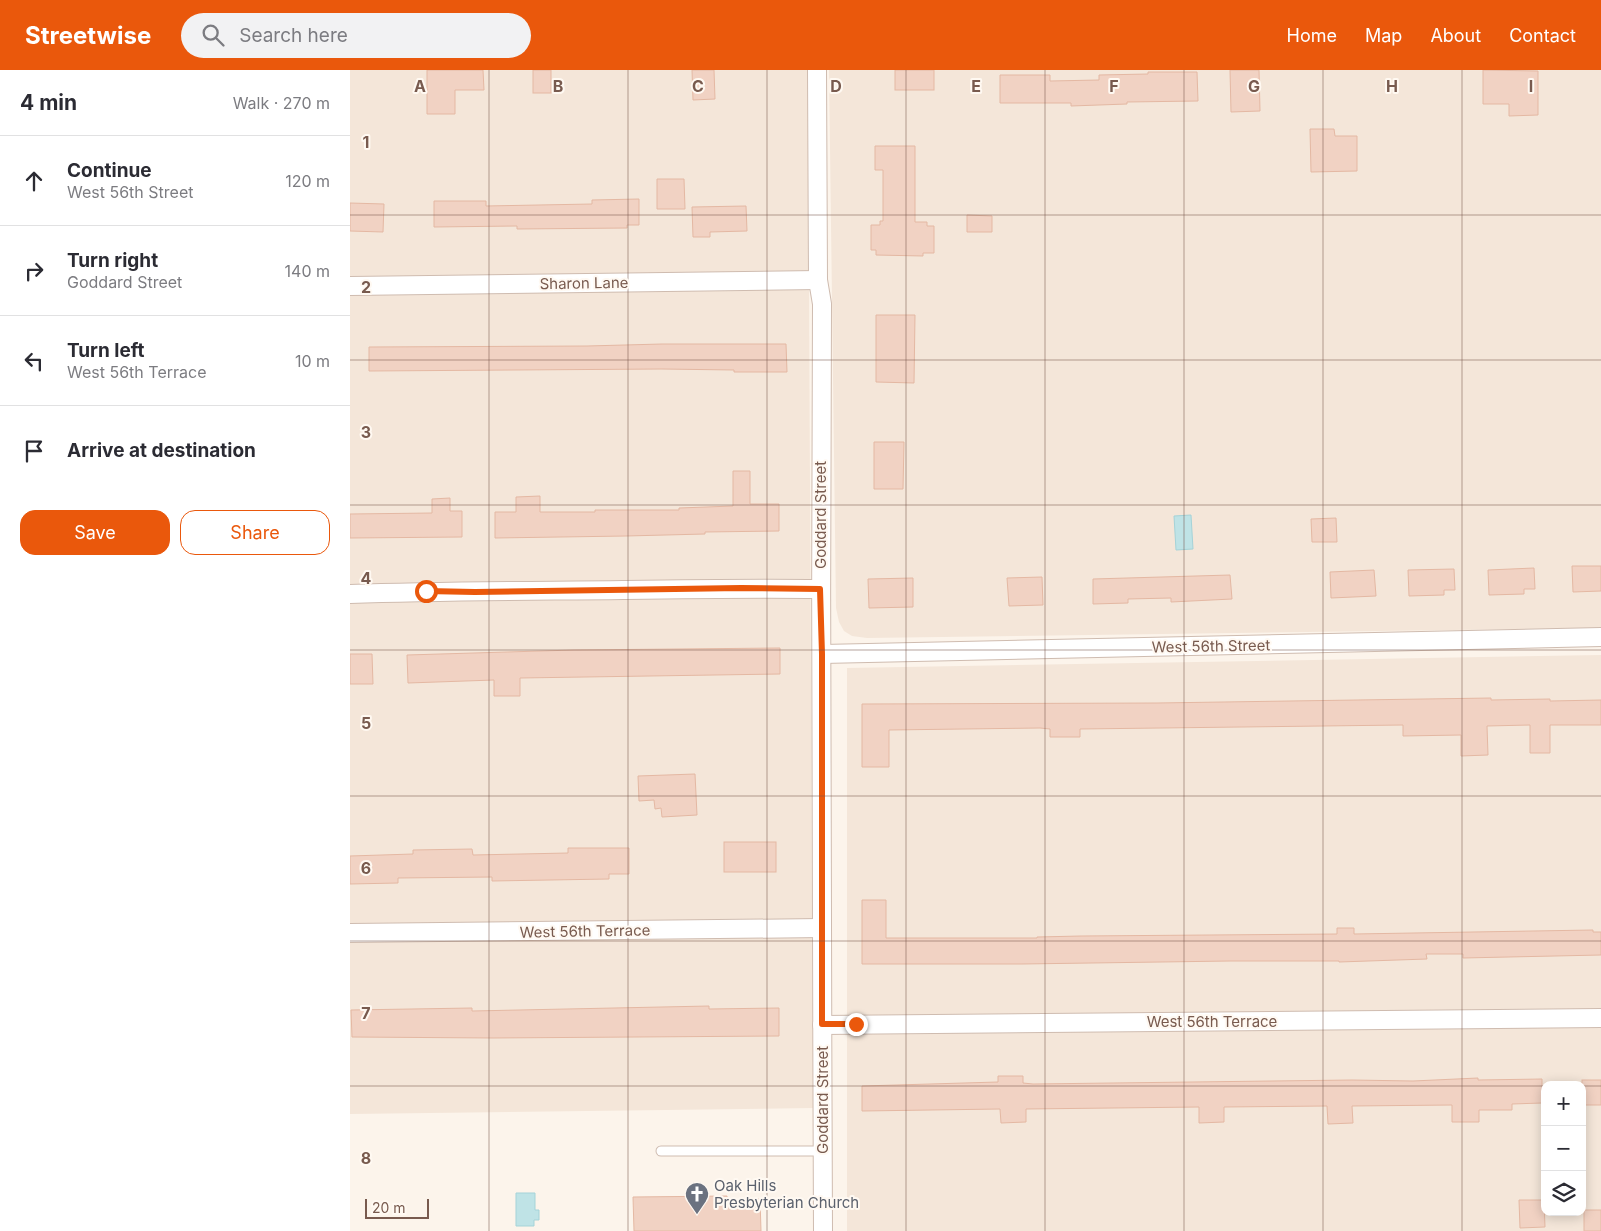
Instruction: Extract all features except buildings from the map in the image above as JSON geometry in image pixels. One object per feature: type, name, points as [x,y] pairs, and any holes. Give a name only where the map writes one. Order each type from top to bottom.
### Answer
[{"type":"street","name":"Goddard Street","points":[[817,70],[818,280],[822,304],[820,589],[822,654],[823,1231]]},
{"type":"street","name":"Sharon Lane","points":[[350,286],[818,280]]},
{"type":"street","points":[[350,594],[426,591],[820,589]]},
{"type":"street","name":"West 56th Street","points":[[822,654],[1601,637]]},
{"type":"street","name":"West 56th Terrace","points":[[350,933],[821,928]]},
{"type":"street","name":"West 56th Terrace","points":[[822,1024],[1601,1018]]},
{"type":"lane","points":[[660,1151],[823,1151]]},
{"type":"shaded area","points":[[350,70],[808,70],[813,1108],[350,1114]]},
{"type":"shaded area","points":[[829,70],[1601,70],[1601,628],[867,638],[852,636],[844,631],[839,622],[836,608]]},
{"type":"shaded area","points":[[1601,655],[1601,1231],[847,1231],[847,668]]},
{"type":"water","points":[[1191,515],[1193,549],[1176,550],[1174,516]]},
{"type":"water","points":[[516,1193],[535,1193],[535,1210],[539,1210],[539,1220],[534,1220],[534,1226],[516,1226]]},
{"type":"place","name":"Oak Hills Presbyterian Church","points":[[697,1215]]},
{"type":"route","points":[[426,591],[820,589],[822,654],[822,1024],[856,1024]]}]
